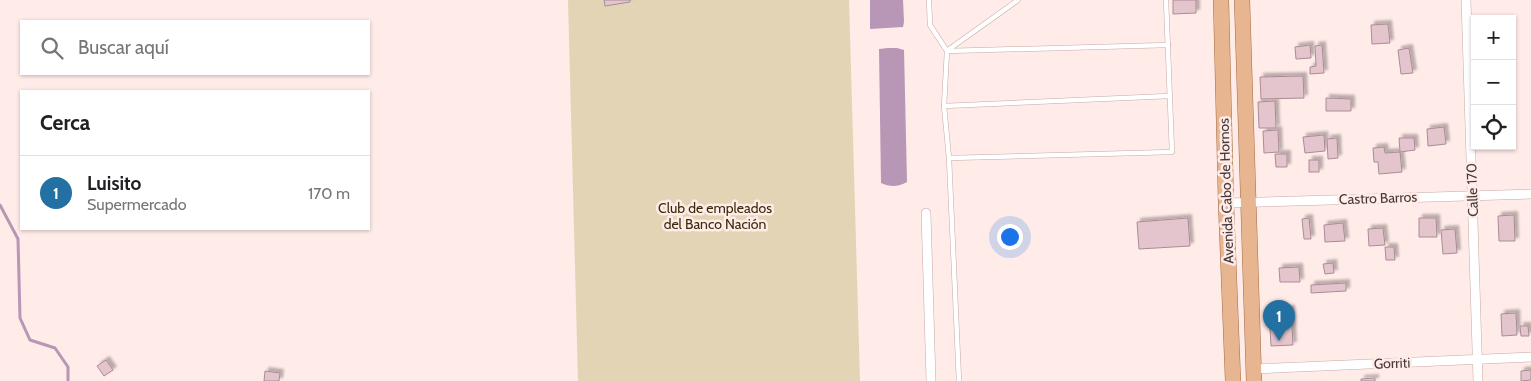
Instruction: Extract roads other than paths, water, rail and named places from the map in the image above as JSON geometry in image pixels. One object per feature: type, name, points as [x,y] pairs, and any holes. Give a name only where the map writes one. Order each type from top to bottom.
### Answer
[{"type":"main road","name":"Avenida Cabo de Hornos","points":[[1221,0],[1233,381]]},
{"type":"main road","name":"Avenida Cabo de Hornos","points":[[1242,0],[1254,375]]},
{"type":"street","name":"Calle 170","points":[[1466,0],[1478,381]]},
{"type":"street","name":"Castro Barros","points":[[1226,203],[1531,194]]},
{"type":"street","points":[[926,213],[931,381]]},
{"type":"street","name":"Gorriti","points":[[1254,375],[1477,359],[1531,357]]},
{"type":"lane","points":[[929,0],[930,26],[947,51],[944,106],[949,158],[959,381]]},
{"type":"lane","points":[[947,51],[1018,0]]},
{"type":"lane","points":[[949,158],[1172,152],[1166,0]]},
{"type":"lane","points":[[947,51],[1168,45]]},
{"type":"lane","points":[[944,106],[1170,96]]},
{"type":"waterway","points":[[0,205],[18,239],[20,318],[30,340],[55,348],[68,367],[68,381]]},
{"type":"place","name":"Luisito","points":[[1279,341]]},
{"type":"park label","name":"Club de empleados del Banco Nación","points":[[715,216]]}]
